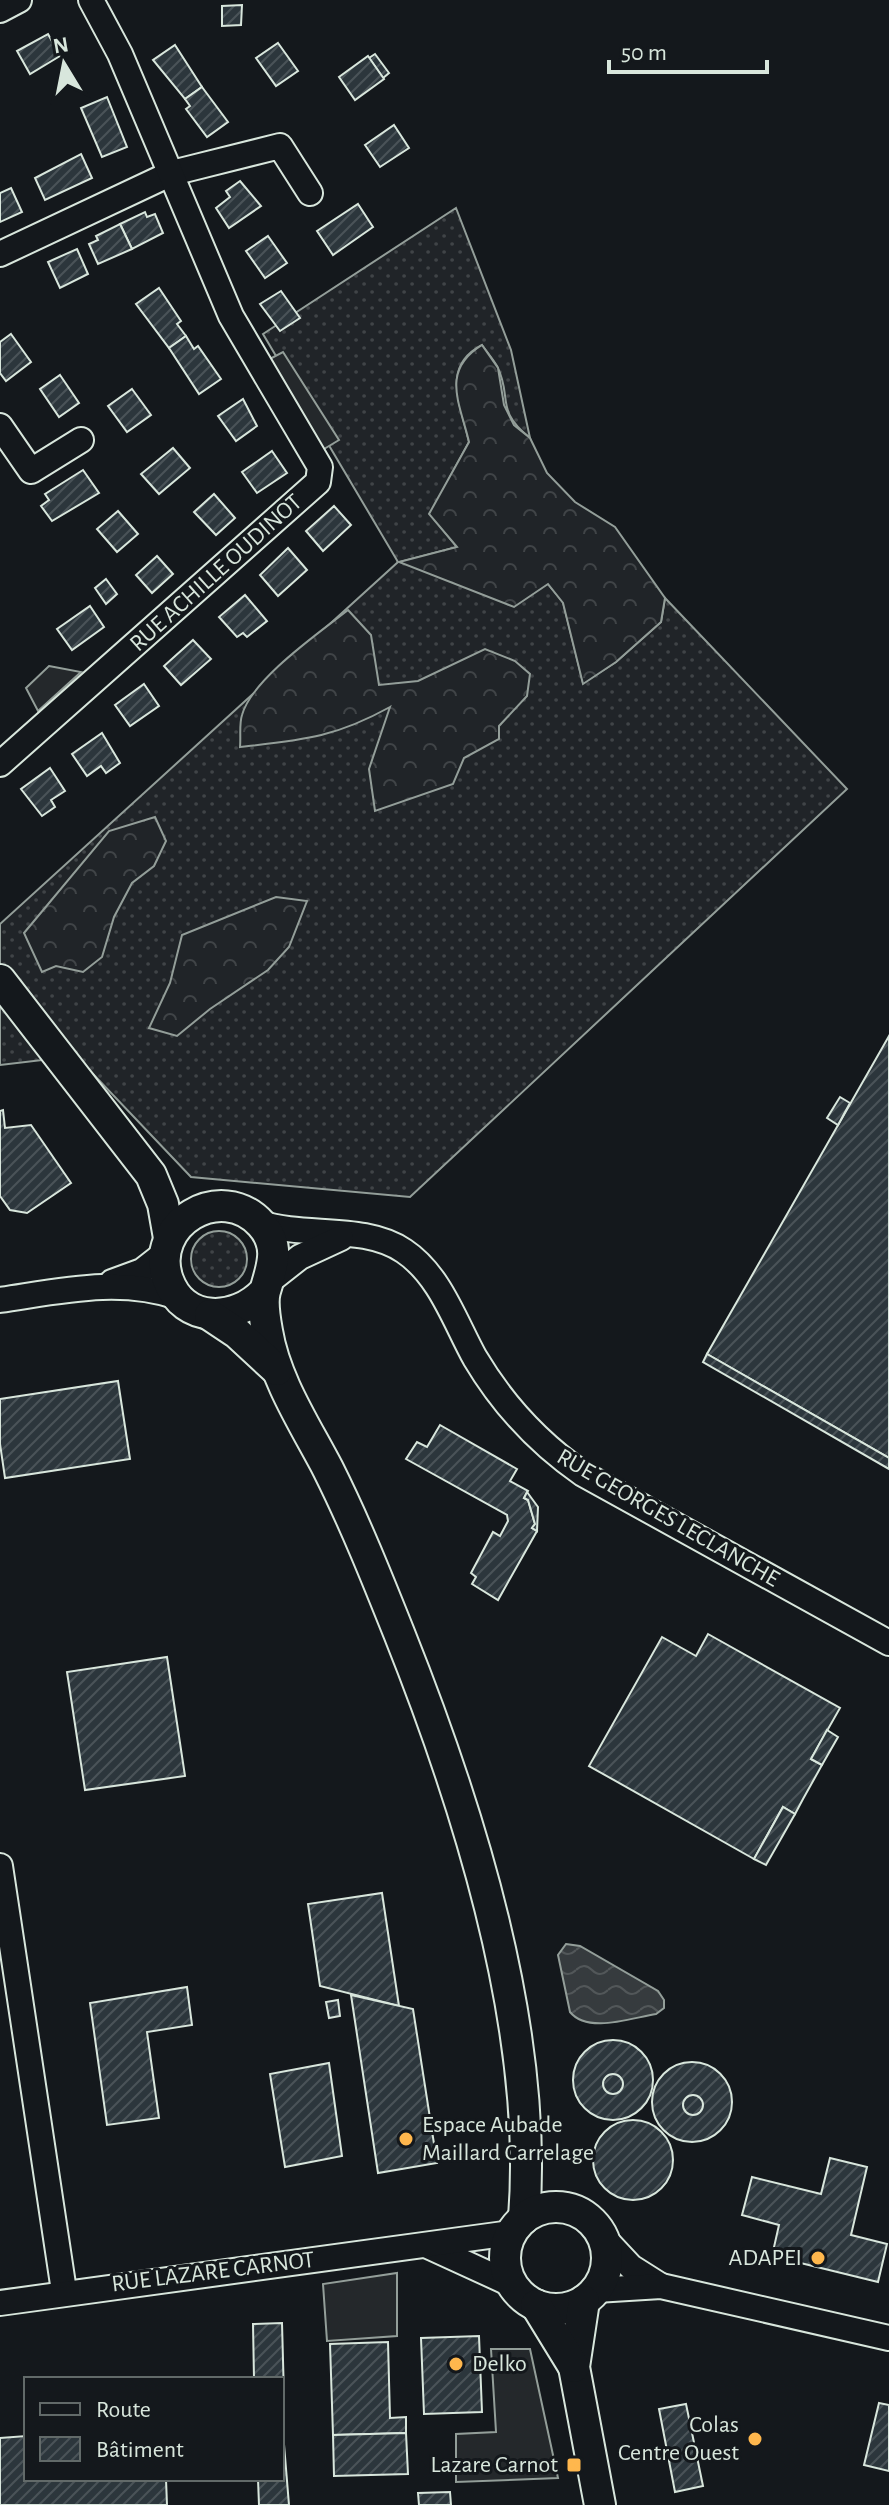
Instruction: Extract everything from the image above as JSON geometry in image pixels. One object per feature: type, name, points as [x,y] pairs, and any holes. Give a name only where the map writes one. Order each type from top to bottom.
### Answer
[{"type":"main road","points":[[0,980],[151,1175],[176,1195],[203,1208],[234,1207],[260,1223],[274,1249],[268,1286],[267,1330],[277,1370],[352,1516],[423,1692],[465,1819],[515,2031],[526,2140],[518,2225],[505,2259],[513,2285],[536,2305],[574,2367],[600,2505]]},
{"type":"main road","points":[[151,1175],[163,1204],[167,1246],[165,1269],[178,1297],[237,1333],[277,1370]]},
{"type":"main road","points":[[167,1246],[177,1225],[203,1208]]},
{"type":"main road","points":[[210,1315],[240,1311],[268,1286]]},
{"type":"main road","points":[[526,2140],[549,2192],[561,2207]]},
{"type":"main road","points":[[518,2225],[542,2209],[561,2207],[585,2216],[602,2236],[607,2254],[605,2273],[590,2296],[574,2367]]},
{"type":"main road","points":[[536,2305],[560,2309],[590,2296]]},
{"type":"street","points":[[0,10],[19,0]]},
{"type":"street","name":"RUE ACHILLE OUDINOT","points":[[0,764],[318,482],[320,467],[231,316],[172,173],[91,0]]},
{"type":"street","points":[[0,254],[172,173],[280,146],[310,193]]},
{"type":"street","points":[[0,426],[31,471],[81,440]]},
{"type":"street","name":"RUE GEORGES LECLANCHE","points":[[260,1223],[294,1232],[347,1236],[390,1244],[417,1261],[446,1302],[493,1386],[531,1433],[558,1456],[583,1474],[889,1643]]},
{"type":"street","points":[[268,1286],[300,1257],[347,1236]]},
{"type":"street","points":[[106,1285],[142,1271],[167,1246]]},
{"type":"street","points":[[0,1300],[106,1285],[146,1287],[178,1297]]},
{"type":"street","points":[[0,1866],[64,2291]]},
{"type":"street","name":"RUE LAZARE CARNOT","points":[[0,2303],[64,2291],[426,2245],[518,2225]]},
{"type":"street","points":[[602,2236],[631,2267],[661,2286],[889,2338]]},
{"type":"street","points":[[426,2245],[513,2285]]},
{"type":"street","points":[[590,2296],[661,2286]]},
{"type":"green space","points":[[456,208],[511,350],[530,438],[512,419],[502,377],[482,345],[469,354],[457,376],[459,401],[469,442],[430,514],[457,547],[400,562],[548,584],[563,602],[583,683],[616,662],[661,622],[665,598],[847,789],[410,1197],[191,1177],[76,1056],[0,1065],[0,924],[398,562],[263,334]]},
{"type":"green space","points":[[482,345],[498,368],[504,405],[514,425],[530,438],[547,473],[575,502],[615,527],[665,598],[661,622],[616,662],[583,684],[563,603],[548,584],[514,607],[399,562],[457,547],[429,514],[469,442],[458,401],[457,377],[469,355]]},
{"type":"green space","points":[[348,610],[371,635],[379,685],[418,681],[485,649],[515,661],[530,674],[527,696],[499,726],[499,739],[464,758],[453,784],[375,811],[369,769],[390,707],[352,725],[317,736],[240,747],[242,715],[259,687],[288,658]]},
{"type":"green space","points":[[155,817],[166,841],[154,866],[132,883],[114,917],[102,957],[83,972],[56,966],[42,972],[24,933],[109,831]]},
{"type":"green space","points":[[276,897],[307,901],[289,947],[268,970],[210,1009],[177,1036],[149,1028],[170,983],[182,935]]},
{"type":"green space","points":[[219,1231],[239,1239],[247,1259],[239,1279],[219,1287],[199,1279],[191,1259],[199,1239]]},
{"type":"shaded area","points":[[283,352],[339,440],[319,452],[264,362]]},
{"type":"shaded area","points":[[49,666],[81,672],[38,711],[26,688]]},
{"type":"shaded area","points":[[397,2273],[397,2336],[327,2341],[323,2284]]},
{"type":"shaded area","points":[[491,2349],[530,2349],[558,2478],[456,2482],[456,2434],[496,2432]]},
{"type":"water","points":[[566,1944],[580,1946],[658,1991],[664,2000],[664,2008],[656,2014],[610,2023],[578,2019],[570,2012],[558,1955]]},
{"type":"building","points":[[242,5],[241,25],[222,26],[222,6]]},
{"type":"building","points":[[48,34],[60,56],[30,74],[17,51]]},
{"type":"building","points":[[278,43],[298,71],[276,86],[256,58]]},
{"type":"building","points":[[175,45],[202,87],[185,99],[153,60]]},
{"type":"building","points":[[375,54],[389,73],[383,78],[369,58]]},
{"type":"building","points":[[368,56],[384,79],[355,100],[339,77]]},
{"type":"building","points":[[202,87],[228,122],[207,137],[186,109],[190,106],[185,99]]},
{"type":"building","points":[[107,97],[127,147],[102,157],[81,108]]},
{"type":"building","points":[[394,125],[409,148],[380,167],[365,145]]},
{"type":"building","points":[[81,154],[92,178],[45,200],[35,178]]},
{"type":"building","points":[[240,181],[261,206],[229,228],[216,208],[230,197],[226,191]]},
{"type":"building","points":[[11,188],[22,212],[0,222],[0,193]]},
{"type":"building","points":[[358,204],[373,227],[333,255],[317,231]]},
{"type":"building","points":[[145,212],[147,217],[155,214],[163,233],[132,249],[120,224]]},
{"type":"building","points":[[120,224],[132,249],[98,264],[89,244],[98,240],[96,236]]},
{"type":"building","points":[[268,236],[287,263],[265,278],[246,251]]},
{"type":"building","points":[[77,249],[88,274],[60,288],[48,262]]},
{"type":"building","points":[[159,288],[181,321],[177,324],[186,336],[169,348],[136,304]]},
{"type":"building","points":[[281,291],[300,318],[280,331],[260,304]]},
{"type":"building","points":[[11,334],[31,362],[6,381],[0,373],[0,342]]},
{"type":"building","points":[[186,336],[194,349],[198,346],[221,379],[199,394],[169,348]]},
{"type":"building","points":[[60,375],[79,403],[59,417],[40,389]]},
{"type":"building","points":[[132,389],[151,415],[127,432],[108,406]]},
{"type":"building","points":[[243,399],[257,426],[236,441],[218,416]]},
{"type":"building","points":[[173,448],[190,468],[159,494],[141,474]]},
{"type":"building","points":[[272,451],[287,473],[257,493],[242,472]]},
{"type":"building","points":[[83,470],[99,493],[52,521],[41,506],[49,500],[45,494]]},
{"type":"building","points":[[214,494],[235,518],[216,535],[194,512]]},
{"type":"building","points":[[334,506],[351,525],[323,551],[306,531]]},
{"type":"building","points":[[118,511],[138,534],[117,552],[97,529]]},
{"type":"building","points":[[288,548],[307,570],[278,596],[260,575]]},
{"type":"building","points":[[157,556],[173,574],[152,593],[136,575]]},
{"type":"building","points":[[106,579],[117,594],[106,604],[95,588]]},
{"type":"building","points":[[245,595],[267,621],[247,637],[243,633],[237,637],[219,617]]},
{"type":"building","points":[[90,606],[104,627],[72,650],[57,629]]},
{"type":"building","points":[[193,640],[211,659],[181,685],[164,666]]},
{"type":"building","points":[[144,684],[159,706],[130,726],[115,705]]},
{"type":"building","points":[[102,733],[120,763],[106,773],[101,766],[87,776],[72,754]]},
{"type":"building","points":[[50,768],[65,791],[51,800],[55,807],[42,816],[21,789]]},
{"type":"building","points":[[889,1036],[889,1458],[707,1354]]},
{"type":"building","points":[[840,1097],[850,1103],[838,1125],[827,1118]]},
{"type":"building","points":[[3,1110],[5,1128],[31,1125],[71,1183],[27,1213],[10,1210],[0,1196],[0,1111]]},
{"type":"building","points":[[707,1354],[889,1458],[889,1469],[703,1362]]},
{"type":"building","points":[[118,1381],[130,1459],[5,1478],[0,1444],[0,1399]]},
{"type":"building","points":[[440,1425],[517,1469],[510,1481],[528,1491],[524,1498],[528,1500],[535,1524],[532,1528],[537,1531],[498,1600],[472,1584],[476,1577],[471,1573],[493,1532],[500,1536],[508,1521],[507,1515],[406,1459],[417,1442],[427,1447]]},
{"type":"building","points":[[527,1492],[538,1507],[537,1531],[532,1528],[535,1524],[528,1500],[524,1498]]},
{"type":"building","points":[[708,1634],[840,1708],[811,1759],[822,1765],[795,1814],[783,1807],[754,1859],[589,1766],[662,1637],[696,1656]]},
{"type":"building","points":[[167,1657],[185,1776],[85,1790],[67,1672]]},
{"type":"building","points":[[827,1730],[838,1737],[822,1765],[811,1759]]},
{"type":"building","points":[[783,1807],[795,1814],[766,1865],[754,1859]]},
{"type":"building","points":[[382,1893],[399,2006],[320,1986],[308,1904]]},
{"type":"building","points":[[187,1987],[192,2025],[147,2032],[159,2118],[107,2125],[90,2003]]},
{"type":"building","points":[[351,1995],[413,2009],[437,2163],[378,2173]]},
{"type":"building","points":[[338,2000],[340,2016],[329,2018],[326,2002]]},
{"type":"building","points":[[613,2040],[628,2043],[641,2052],[650,2065],[653,2080],[650,2095],[641,2108],[628,2117],[613,2120],[598,2117],[585,2108],[576,2095],[573,2080],[576,2065],[585,2052],[598,2043]]},
{"type":"building","points":[[692,2062],[707,2065],[720,2074],[729,2087],[732,2102],[729,2117],[720,2130],[707,2139],[692,2142],[677,2139],[664,2130],[655,2117],[652,2102],[655,2087],[664,2074],[677,2065]]},
{"type":"building","points":[[329,2063],[342,2156],[285,2167],[270,2074]]},
{"type":"building","points":[[613,2074],[620,2077],[623,2084],[620,2091],[613,2094],[606,2091],[603,2084],[606,2077]]},
{"type":"building","points":[[693,2095],[700,2098],[703,2105],[700,2112],[693,2115],[686,2112],[683,2105],[686,2098]]},
{"type":"building","points":[[633,2120],[661,2132],[673,2160],[661,2188],[633,2200],[605,2188],[593,2160],[605,2132]]},
{"type":"building","points":[[830,2158],[867,2167],[851,2235],[887,2244],[878,2282],[772,2256],[779,2225],[742,2215],[752,2177],[821,2194]]},
{"type":"building","points":[[282,2323],[283,2377],[254,2377],[253,2324]]},
{"type":"building","points":[[479,2336],[482,2412],[424,2414],[421,2338]]},
{"type":"building","points":[[388,2342],[390,2418],[406,2417],[406,2433],[333,2435],[330,2344]]},
{"type":"building","points":[[879,2403],[889,2405],[889,2471],[864,2465]]},
{"type":"building","points":[[686,2404],[703,2486],[675,2492],[659,2409]]},
{"type":"building","points":[[406,2433],[408,2474],[334,2476],[333,2435]]},
{"type":"building","points":[[24,2436],[24,2481],[166,2481],[167,2505],[0,2505],[0,2438]]},
{"type":"building","points":[[284,2444],[289,2505],[259,2505],[258,2481],[284,2481]]},
{"type":"building","points":[[450,2492],[451,2505],[419,2505],[418,2493]]},
{"type":"place","name":"Espace Aubade Maillard Carrelage","points":[[406,2139]]},
{"type":"place","name":"ADAPEI","points":[[818,2258]]},
{"type":"place","name":"Delko","points":[[456,2364]]},
{"type":"place","name":"Colas Centre Ouest","points":[[755,2439]]},
{"type":"place","name":"Lazare Carnot","points":[[574,2465]]}]
